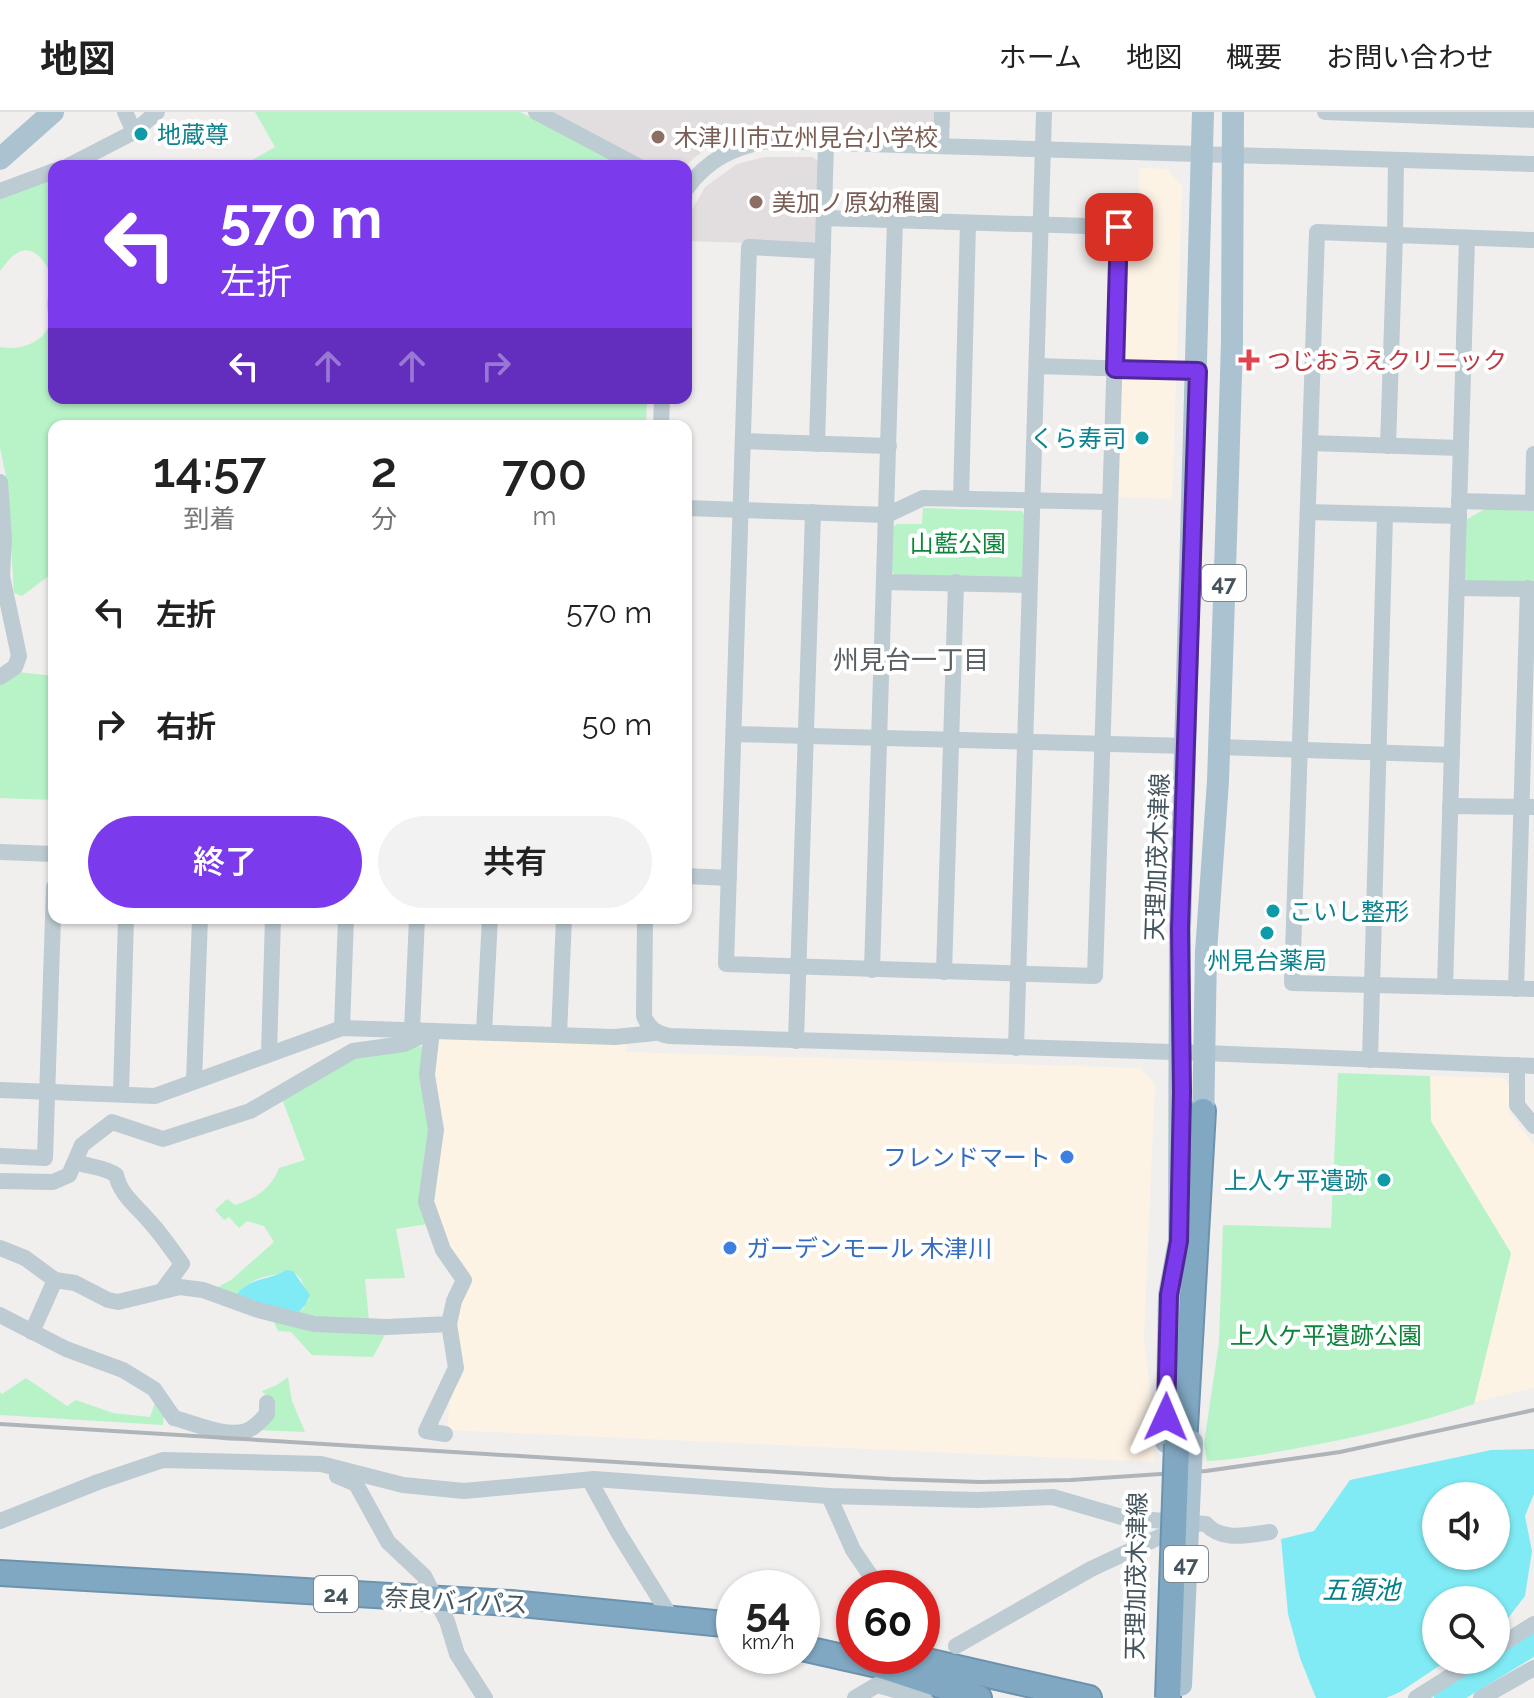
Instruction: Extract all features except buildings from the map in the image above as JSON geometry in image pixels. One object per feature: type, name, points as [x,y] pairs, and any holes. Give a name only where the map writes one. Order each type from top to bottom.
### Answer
[{"type":"highway","points":[[1179,1443],[1203,1111]]},
{"type":"highway","points":[[1171,1694],[1183,1264],[1179,1241]]},
{"type":"highway","name":"奈良バイパス","points":[[0,1573],[511,1603],[716,1623]]},
{"type":"highway","name":"奈良バイパス","points":[[672,1619],[716,1630]]},
{"type":"highway","points":[[920,1674],[979,1698]]},
{"type":"highway","points":[[920,1674],[1089,1698]]},
{"type":"main road","points":[[0,159],[53,112]]},
{"type":"main road","name":"天理加茂木津線","points":[[1179,1241],[1180,929],[1203,112]]},
{"type":"main road","name":"47","points":[[1203,1111],[1206,952],[1215,860],[1232,341],[1233,112]]},
{"type":"street","points":[[125,112],[134,132]]},
{"type":"street","points":[[80,160],[134,132],[157,112]]},
{"type":"street","points":[[536,112],[627,160]]},
{"type":"street","points":[[941,145],[942,112]]},
{"type":"street","points":[[1016,1048],[1044,112]]},
{"type":"street","points":[[1325,112],[1480,115],[1534,120]]},
{"type":"street","points":[[692,180],[711,162],[739,147],[767,141],[1534,164]]},
{"type":"street","points":[[817,444],[826,143]]},
{"type":"street","points":[[1388,446],[1396,160]]},
{"type":"street","points":[[0,191],[48,173]]},
{"type":"street","points":[[823,251],[749,247],[726,964],[1095,976],[1119,227],[824,218]]},
{"type":"street","points":[[872,970],[895,220]]},
{"type":"street","points":[[961,499],[968,223]]},
{"type":"street","points":[[1534,240],[1317,232],[1292,983],[1534,989]]},
{"type":"street","points":[[1445,987],[1467,238]]},
{"type":"street","points":[[1037,366],[1198,371]]},
{"type":"street","points":[[743,441],[889,446]]},
{"type":"street","points":[[1310,443],[1460,448]]},
{"type":"street","points":[[1308,512],[1385,515],[1533,503],[1534,454]]},
{"type":"street","points":[[0,482],[4,539],[2,576],[19,656],[15,667],[0,677]]},
{"type":"street","points":[[692,508],[887,515],[923,498],[1109,502]]},
{"type":"street","points":[[796,1041],[813,512]]},
{"type":"street","points":[[1370,1060],[1385,515]]},
{"type":"street","points":[[884,582],[1029,585]]},
{"type":"street","points":[[944,972],[956,582]]},
{"type":"street","points":[[1457,588],[1531,588],[1528,807],[1516,989]]},
{"type":"street","points":[[734,734],[1186,746]]},
{"type":"street","points":[[1218,747],[1452,755]]},
{"type":"street","points":[[1450,806],[1528,807]]},
{"type":"street","points":[[0,852],[48,854]]},
{"type":"street","points":[[692,876],[729,878]]},
{"type":"street","points":[[0,1156],[45,1158],[53,924]]},
{"type":"street","points":[[121,1094],[126,924]]},
{"type":"street","points":[[194,1081],[200,924]]},
{"type":"street","points":[[269,1053],[273,924]]},
{"type":"street","points":[[342,1028],[346,924]]},
{"type":"street","points":[[412,1030],[417,924]]},
{"type":"street","points":[[484,1032],[490,924]]},
{"type":"street","points":[[559,1035],[564,924]]},
{"type":"street","points":[[645,924],[643,1005],[647,1024],[655,1033]]},
{"type":"street","points":[[0,1090],[155,1096],[342,1028],[615,1037],[655,1033],[796,1041],[1526,1066],[1517,1105],[1534,1126]]},
{"type":"street","points":[[0,1181],[53,1182],[69,1175],[82,1145],[112,1122],[163,1139],[250,1111],[353,1051],[404,1044],[432,1031]]},
{"type":"street","points":[[432,1031],[427,1075],[436,1130],[426,1202],[443,1250],[464,1280],[454,1301],[449,1324],[456,1368],[426,1431],[445,1434]]},
{"type":"street","points":[[76,1162],[116,1175],[118,1184],[134,1208],[149,1220],[182,1264],[162,1291]]},
{"type":"street","points":[[0,1248],[25,1258],[55,1280],[75,1283],[118,1302],[180,1287],[203,1290],[258,1310],[314,1324],[387,1327],[449,1324]]},
{"type":"street","points":[[32,1332],[55,1280]]},
{"type":"street","points":[[0,1315],[154,1389],[174,1418],[225,1431],[244,1432],[267,1414],[267,1403]]},
{"type":"street","points":[[225,1431],[237,1462]]},
{"type":"street","points":[[0,1521],[163,1460],[338,1467],[403,1485],[464,1491],[590,1481],[829,1496],[977,1500],[1053,1497],[1125,1518],[1206,1524],[1214,1533],[1239,1536],[1270,1532]]},
{"type":"street","points":[[306,1465],[356,1484],[388,1542],[424,1576],[447,1621],[457,1654],[485,1698]]},
{"type":"street","points":[[590,1481],[672,1619]]},
{"type":"street","points":[[829,1496],[853,1550],[867,1570]]},
{"type":"street","points":[[956,1646],[1091,1569],[1168,1533],[1177,1522]]},
{"type":"street","points":[[1510,1639],[1534,1624]]},
{"type":"street","points":[[1481,1698],[1534,1668]]},
{"type":"street","points":[[855,1698],[877,1685],[920,1674]]},
{"type":"street","points":[[1416,1698],[1454,1674]]},
{"type":"shaded area","name":"木津川市立州見台小学校","points":[[543,112],[936,112],[936,126],[930,131],[759,128],[740,131],[712,143],[692,160],[633,160]]},
{"type":"shaded area","name":"美加ノ原幼稚園","points":[[764,157],[813,157],[819,162],[816,240],[811,245],[692,241],[692,210],[705,187],[737,164]]},
{"type":"shaded area","points":[[1139,168],[1167,169],[1182,186],[1177,360],[1172,365],[1127,363],[1121,357],[1126,222],[1115,221],[1115,200],[1139,200]]},
{"type":"shaded area","points":[[1126,374],[1172,375],[1176,380],[1172,499],[1117,497],[1120,379]]},
{"type":"shaded area","points":[[441,1036],[626,1042],[627,1052],[1140,1068],[1155,1084],[1144,1336],[1155,1435],[1154,1462],[447,1430],[456,1320],[462,1292],[430,1195],[432,1077],[436,1041]]},
{"type":"shaded area","points":[[1430,1076],[1503,1078],[1510,1086],[1509,1113],[1534,1145],[1534,1388],[1474,1402],[1511,1253],[1431,1121]]},
{"type":"green space","points":[[255,112],[520,112],[612,160],[252,160],[275,147]]},
{"type":"green space","points":[[48,179],[48,270],[39,256],[23,251],[14,255],[0,271],[0,197]]},
{"type":"green space","points":[[48,326],[48,404],[647,404],[646,420],[48,420],[48,576],[22,596],[14,593],[7,481],[0,448],[0,347],[28,345],[45,333]]},
{"type":"green space","name":"山藍公園","points":[[923,508],[1022,511],[1026,517],[1025,574],[1019,579],[895,575],[890,570],[891,528],[897,524],[922,524]]},
{"type":"green space","points":[[1485,509],[1534,511],[1534,584],[1468,582],[1463,577],[1464,521]]},
{"type":"green space","points":[[18,672],[48,675],[48,800],[0,798],[0,685]]},
{"type":"green space","points":[[421,1046],[425,1051],[430,1130],[427,1224],[396,1229],[405,1278],[365,1279],[369,1321],[289,1315],[302,1310],[309,1299],[296,1274],[279,1274],[253,1281],[235,1298],[213,1290],[231,1280],[274,1242],[264,1226],[247,1221],[239,1228],[229,1217],[224,1220],[215,1210],[227,1199],[235,1205],[256,1196],[272,1182],[279,1168],[305,1160],[282,1099],[360,1054]]},
{"type":"green space","name":"上人ケ平遺跡公園","points":[[1338,1073],[1430,1076],[1431,1121],[1511,1253],[1474,1404],[1339,1440],[1207,1461],[1204,1443],[1219,1343],[1223,1225],[1331,1228]]},
{"type":"green space","points":[[272,1318],[387,1331],[373,1357],[312,1355],[291,1332],[278,1331]]},
{"type":"green space","points":[[288,1377],[292,1401],[305,1432],[257,1430],[270,1400],[262,1391]]},
{"type":"green space","points":[[26,1378],[67,1406],[76,1400],[113,1413],[150,1417],[156,1400],[164,1413],[163,1425],[0,1415],[0,1392],[2,1394]]},
{"type":"water","points":[[286,1270],[293,1271],[310,1295],[299,1312],[235,1298],[245,1286]]},
{"type":"water","name":"五領池","points":[[1534,1449],[1534,1494],[1525,1516],[1532,1551],[1525,1596],[1510,1616],[1510,1586],[1422,1586],[1422,1674],[1427,1674],[1386,1698],[1316,1698],[1300,1658],[1288,1614],[1281,1539],[1314,1531],[1350,1480],[1491,1450]]},
{"type":"waterway","points":[[1445,1698],[1534,1644]]},
{"type":"railway","points":[[0,1424],[981,1482],[1206,1471],[1340,1452],[1534,1410]]},
{"type":"place","name":"地蔵尊","points":[[141,134]]},
{"type":"place","name":"木津川市立州見台小学校","points":[[658,137]]},
{"type":"place","name":"美加ノ原幼稚園","points":[[756,202]]},
{"type":"place","name":"つじおうえクリニック","points":[[1249,360]]},
{"type":"place","name":"くら寿司","points":[[1142,438]]},
{"type":"place","name":"こいし整形","points":[[1273,911]]},
{"type":"place","name":"州見台薬局","points":[[1267,933]]},
{"type":"place","name":"フレンドマート","points":[[1067,1157]]},
{"type":"place","name":"上人ケ平遺跡","points":[[1384,1180]]},
{"type":"place","name":"ガーデンモール 木津川","points":[[730,1248]]},
{"type":"district","name":"州見台一丁目","points":[[911,660]]},
{"type":"route","points":[[1119,227],[1115,369],[1198,371],[1180,929],[1182,1092],[1179,1241],[1169,1295],[1166,1417]]}]
